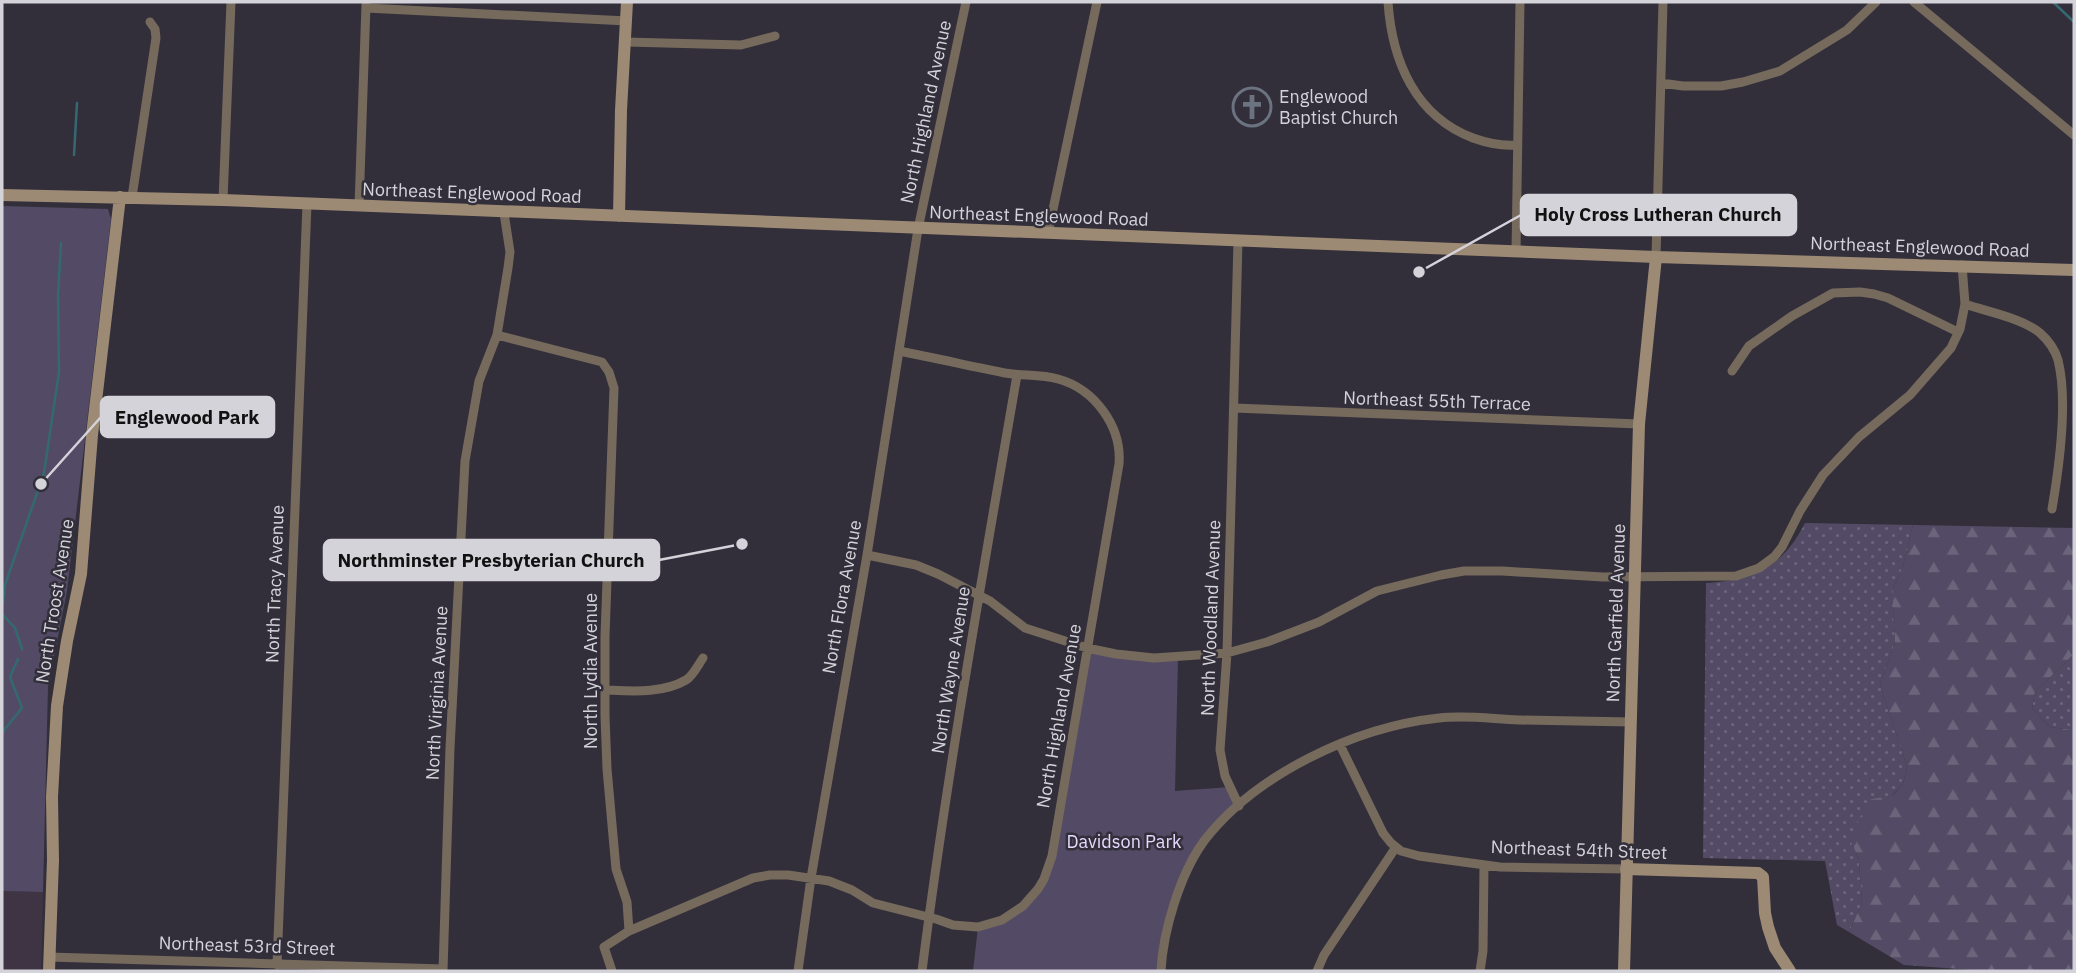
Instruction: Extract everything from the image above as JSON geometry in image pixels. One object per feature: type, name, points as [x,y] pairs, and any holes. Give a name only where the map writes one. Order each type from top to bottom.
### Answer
[{"type":"main road","points":[[619,216],[627,2]]},
{"type":"main road","name":"Northeast Englewood Road","points":[[2,195],[223,200],[1656,257],[2074,270]]},
{"type":"main road","name":"North Troost Avenue","points":[[49,971],[57,706],[81,574],[92,435],[126,197]]},
{"type":"main road","name":"North Garfield Avenue","points":[[1624,971],[1639,424],[1656,257]]},
{"type":"main road","name":"Northeast 54th Street","points":[[1626,869],[1758,873],[1763,877],[1768,927],[1775,948],[1790,971]]},
{"type":"street","points":[[223,200],[231,2]]},
{"type":"street","name":"North Highland Avenue","points":[[918,229],[966,2]]},
{"type":"street","points":[[1048,233],[1097,2]]},
{"type":"street","points":[[1388,2],[1398,55],[1406,76],[1422,103],[1443,121],[1466,135],[1493,144],[1516,145]]},
{"type":"street","points":[[1516,251],[1520,2]]},
{"type":"street","points":[[1656,257],[1663,2]]},
{"type":"street","points":[[1661,83],[1721,86],[1780,71],[1847,30],[1876,2]]},
{"type":"street","points":[[1914,2],[2074,135]]},
{"type":"street","points":[[359,206],[366,5],[627,21]]},
{"type":"street","points":[[126,197],[156,38],[155,29],[149,22]]},
{"type":"street","points":[[626,42],[741,45],[775,36]]},
{"type":"street","name":"North Tracy Avenue","points":[[277,965],[307,204]]},
{"type":"street","name":"North Virginia Avenue","points":[[443,970],[450,748],[465,461],[479,381],[497,335],[510,252],[504,213]]},
{"type":"street","name":"North Flora Avenue","points":[[798,971],[918,229]]},
{"type":"street","name":"North Woodland Avenue","points":[[1238,241],[1227,653],[1220,750],[1225,776],[1239,806]]},
{"type":"street","points":[[867,555],[915,565],[938,574],[979,595],[1025,628],[1087,648],[1154,658],[1227,653],[1268,642],[1301,629],[1377,591],[1441,575],[1479,571],[1635,577],[1736,576],[1759,568],[1769,561],[1782,547],[1800,510],[1823,474],[1859,437],[1895,409],[1924,381],[1951,348],[1965,304],[1962,265]]},
{"type":"street","points":[[1732,371],[1749,346],[1792,316],[1833,293],[1860,292],[1888,298],[1958,332]]},
{"type":"street","points":[[1965,304],[2031,326],[2041,334],[2055,353],[2060,373],[2061,433],[2052,509]]},
{"type":"street","name":"North Lydia Avenue","points":[[497,335],[596,359],[607,368],[614,388],[605,690],[611,822],[616,869],[627,902],[629,932]]},
{"type":"street","points":[[900,351],[1017,375]]},
{"type":"street","name":"North Highland Avenue","points":[[929,917],[965,927],[990,924],[1023,906],[1038,889],[1049,867],[1119,464],[1119,444],[1112,425],[1094,400],[1075,385],[1056,378],[1017,375]]},
{"type":"street","name":"North Wayne Avenue","points":[[922,971],[979,595],[1017,375]]},
{"type":"street","name":"Northeast 55th Terrace","points":[[1234,408],[1639,424]]},
{"type":"street","points":[[605,690],[645,692],[667,687],[688,680],[703,658]]},
{"type":"street","points":[[1161,971],[1171,915],[1189,868],[1204,842],[1239,806],[1279,775],[1299,764],[1340,745],[1388,728],[1439,718],[1631,722]]},
{"type":"street","points":[[1317,971],[1324,955],[1396,847],[1383,833],[1340,745]]},
{"type":"street","name":"Northeast 54th Street","points":[[1396,847],[1413,855],[1484,865],[1626,869]]},
{"type":"street","points":[[1480,971],[1483,951],[1484,865]]},
{"type":"street","points":[[612,971],[604,947],[629,932],[752,878],[788,875],[811,878],[841,885],[873,903],[929,917]]},
{"type":"street","name":"Northeast 53rd Street","points":[[49,957],[443,970]]},
{"type":"shaded area","points":[[2,891],[43,892],[41,971],[2,971]]},
{"type":"green space","points":[[2,206],[108,209],[111,219],[67,591],[48,687],[43,892],[2,891]]},
{"type":"green space","points":[[1805,523],[1913,525],[1903,566],[1893,589],[1895,643],[1880,685],[1907,767],[1903,784],[1850,839],[1859,860],[1862,903],[1849,932],[1837,925],[1825,861],[1703,858],[1706,583],[1738,579],[1765,569],[1787,551]]},
{"type":"green space","points":[[1913,525],[2074,528],[2074,654],[2035,692],[2032,708],[2050,727],[2074,730],[2074,971],[1987,971],[1904,965],[1849,932],[1862,903],[1859,860],[1850,839],[1868,800],[1893,795],[1903,784],[1907,767],[1880,685],[1895,643],[1893,589],[1903,566]]},
{"type":"green space","name":"Davidson Park","points":[[1087,648],[1178,657],[1175,791],[1230,787],[1239,806],[1218,826],[1189,868],[1164,944],[1163,971],[973,971],[978,927],[1002,920],[1038,889],[1053,844]]},
{"type":"green space","points":[[2074,654],[2074,730],[2050,727],[2032,708],[2035,692]]},
{"type":"waterway","points":[[2053,2],[2074,22]]},
{"type":"waterway","points":[[74,155],[77,103]]},
{"type":"waterway","points":[[2,611],[5,585],[44,473],[59,372],[58,295],[61,243]]},
{"type":"waterway","points":[[2,614],[15,628],[22,649]]},
{"type":"waterway","points":[[2,736],[22,708],[10,677],[18,659]]},
{"type":"place","name":"Englewood Baptist Church","points":[[1252,107]]},
{"type":"place","name":"Holy Cross Lutheran Church","points":[[1419,272]]},
{"type":"place","name":"Englewood Park","points":[[41,484]]},
{"type":"place","name":"Northminster Presbyterian Church","points":[[742,544]]}]
